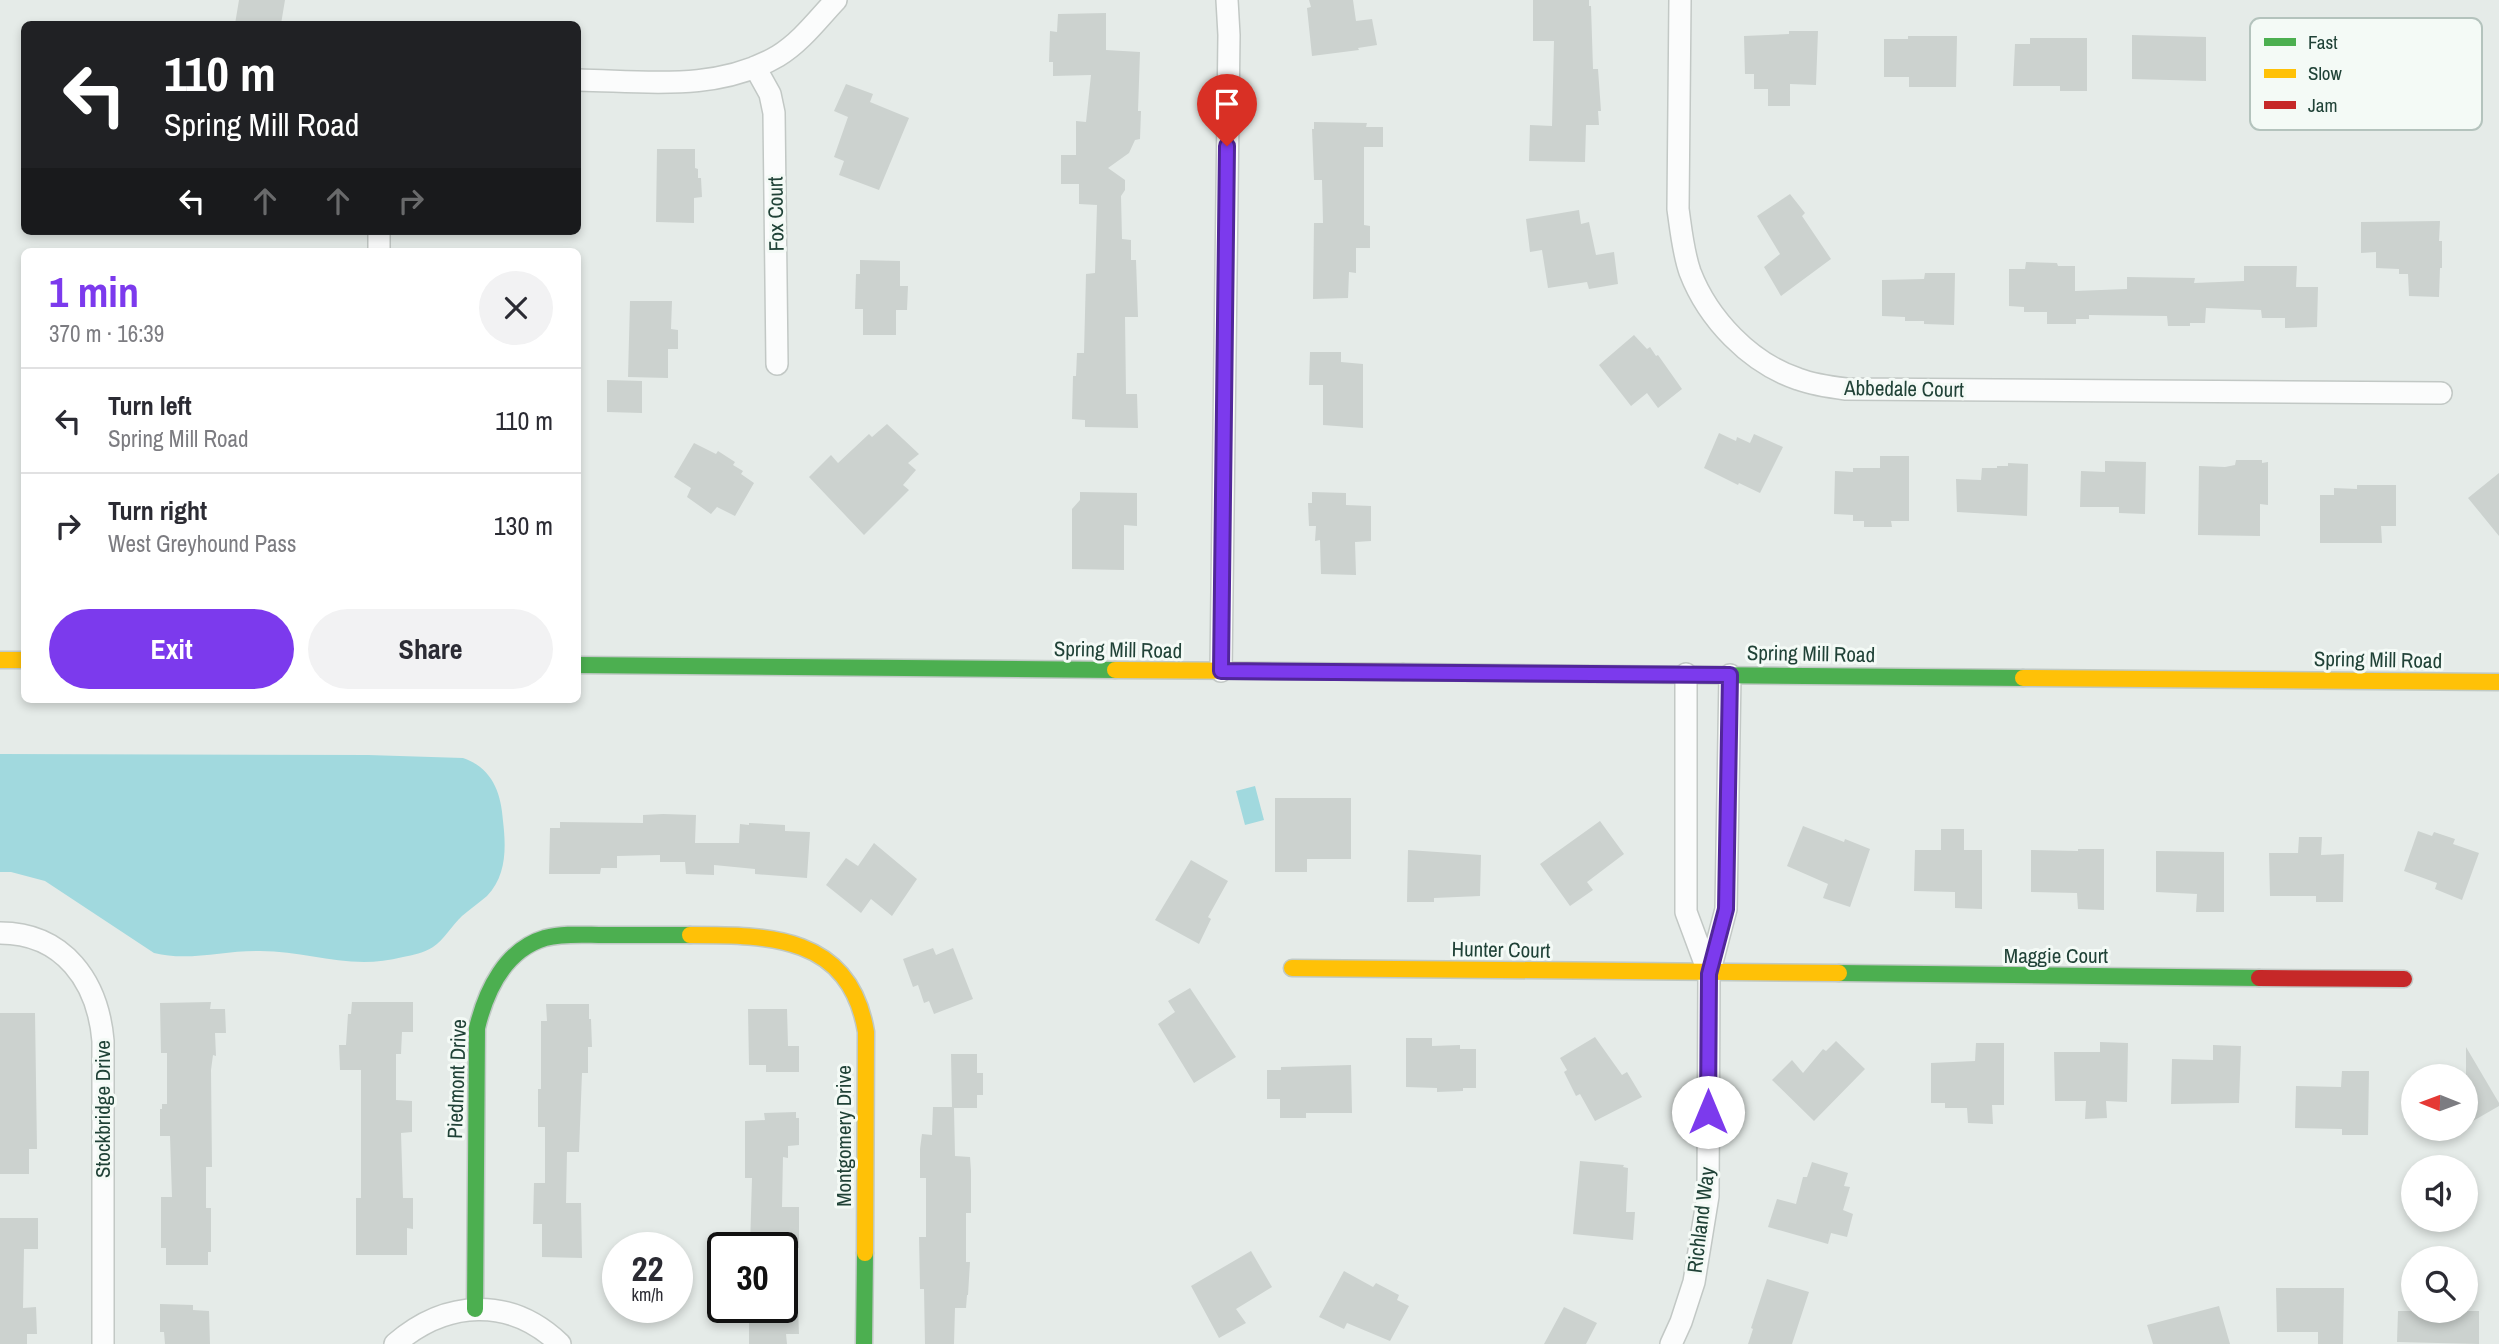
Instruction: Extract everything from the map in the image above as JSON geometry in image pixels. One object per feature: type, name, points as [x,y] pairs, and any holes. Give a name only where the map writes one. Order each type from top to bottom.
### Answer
[{"type":"street","points":[[581,80],[701,82],[726,78],[780,55],[836,0]]},
{"type":"street","points":[[1221,671],[1229,35],[1227,0]]},
{"type":"street","name":"Abbedale Court","points":[[1680,0],[1678,209],[1682,242],[1702,299],[1722,326],[1746,349],[1770,366],[1796,379],[1846,389],[2441,393]]},
{"type":"street","name":"Fox Court","points":[[755,67],[770,94],[774,113],[777,364]]},
{"type":"street","points":[[0,660],[21,660]]},
{"type":"street","name":"Spring Mill Road","points":[[581,666],[2499,682]]},
{"type":"street","points":[[1686,674],[1686,912],[1709,974]]},
{"type":"street","name":"Richland Way","points":[[1671,1344],[1693,1282],[1708,1195],[1709,974],[1726,909],[1730,675]]},
{"type":"street","name":"Stockbridge Drive","points":[[0,933],[27,936],[63,954],[89,985],[101,1018],[103,1344]]},
{"type":"street","name":"Piedmont Drive","points":[[475,1308],[477,1028],[486,993],[498,973],[521,951],[542,939],[569,935],[749,936],[781,938],[811,948]]},
{"type":"street","name":"Montgomery Drive","points":[[811,948],[837,968],[856,996],[862,1009],[866,1032],[864,1344]]},
{"type":"street","name":"Hunter Court","points":[[1292,968],[1709,974]]},
{"type":"street","name":"Maggie Court","points":[[1709,974],[2404,979]]},
{"type":"street","points":[[395,1344],[427,1321],[452,1312],[475,1308],[500,1311],[528,1320],[548,1332],[560,1344]]},
{"type":"water","points":[[0,754],[368,755],[463,758],[481,768],[497,791],[505,841],[502,870],[487,896],[462,916],[437,944],[415,955],[365,962],[260,951],[193,956],[154,953],[45,881],[11,872],[0,872]]},
{"type":"water","points":[[1255,786],[1264,820],[1245,825],[1236,791]]},
{"type":"building","points":[[239,0],[285,0],[282,21],[236,21]]},
{"type":"building","points":[[1309,0],[1353,0],[1356,21],[1372,19],[1377,45],[1312,56],[1307,8],[1311,7]]},
{"type":"building","points":[[1533,0],[1589,0],[1591,6],[1593,69],[1598,69],[1601,111],[1598,111],[1599,125],[1586,125],[1585,162],[1529,161],[1530,125],[1552,126],[1554,41],[1533,41]]},
{"type":"building","points":[[1106,13],[1106,50],[1140,52],[1140,139],[1135,140],[1129,153],[1108,168],[1125,180],[1125,190],[1121,196],[1122,239],[1131,240],[1131,260],[1136,260],[1138,317],[1125,317],[1126,394],[1137,394],[1138,428],[1085,427],[1085,420],[1072,419],[1073,376],[1076,376],[1077,353],[1084,353],[1086,274],[1095,273],[1097,205],[1079,204],[1079,184],[1061,184],[1061,155],[1076,155],[1076,121],[1086,122],[1091,75],[1053,76],[1053,62],[1049,62],[1050,31],[1057,32],[1058,14]]},
{"type":"building","points":[[1789,31],[1818,31],[1816,85],[1790,84],[1790,106],[1768,106],[1768,89],[1754,89],[1754,74],[1745,74],[1744,36],[1789,34]]},
{"type":"building","points":[[2132,35],[2206,37],[2206,81],[2132,79]]},
{"type":"building","points":[[1908,36],[1957,36],[1956,87],[1909,87],[1909,77],[1884,77],[1884,39],[1908,39]]},
{"type":"building","points":[[2030,38],[2087,38],[2087,91],[2060,91],[2060,86],[2013,86],[2015,44],[2030,44]]},
{"type":"building","points":[[846,84],[873,94],[870,102],[909,118],[879,190],[839,175],[844,161],[834,157],[848,117],[834,111]]},
{"type":"building","points":[[1314,122],[1367,123],[1366,127],[1383,127],[1383,147],[1364,147],[1364,225],[1370,226],[1370,248],[1356,248],[1356,273],[1349,272],[1348,298],[1313,299],[1314,223],[1323,223],[1322,180],[1314,180]]},
{"type":"building","points":[[657,149],[695,149],[695,168],[698,169],[698,178],[701,178],[702,197],[694,198],[694,223],[656,222]]},
{"type":"building","points":[[1790,194],[1805,213],[1802,216],[1831,259],[1781,296],[1764,267],[1780,254],[1757,216]]},
{"type":"building","points":[[1579,210],[1581,224],[1589,222],[1596,255],[1614,252],[1618,284],[1589,289],[1587,282],[1548,288],[1542,250],[1530,252],[1526,219]]},
{"type":"building","points":[[2440,221],[2442,268],[2439,297],[2409,296],[2408,274],[2399,274],[2399,269],[2376,268],[2376,252],[2361,253],[2361,222]]},
{"type":"building","points":[[860,260],[900,261],[900,286],[908,286],[907,310],[896,310],[896,335],[863,335],[863,309],[855,309],[856,274],[860,274]]},
{"type":"building","points":[[2026,262],[2075,266],[2075,291],[2127,289],[2127,277],[2195,278],[2194,283],[2244,281],[2244,266],[2297,266],[2296,287],[2318,287],[2317,327],[2285,328],[2285,318],[2262,318],[2261,310],[2206,308],[2205,323],[2190,323],[2190,326],[2168,326],[2167,316],[2089,315],[2089,319],[2076,319],[2076,324],[2047,324],[2047,312],[2024,312],[2024,307],[2009,306],[2009,269],[2025,269]]},
{"type":"building","points":[[1925,273],[1955,273],[1954,325],[1924,324],[1924,321],[1905,321],[1905,317],[1882,316],[1882,280],[1924,279]]},
{"type":"building","points":[[630,301],[672,301],[671,329],[678,330],[678,349],[668,349],[668,378],[628,377]]},
{"type":"building","points":[[1634,335],[1647,349],[1650,347],[1656,356],[1658,355],[1682,389],[1658,408],[1647,393],[1631,406],[1599,365]]},
{"type":"building","points":[[1310,352],[1341,352],[1341,362],[1363,364],[1363,428],[1323,425],[1323,385],[1309,385]]},
{"type":"building","points":[[607,380],[642,381],[642,413],[607,412]]},
{"type":"building","points":[[887,424],[919,454],[908,463],[916,470],[903,485],[909,490],[864,535],[809,477],[831,455],[838,463],[869,434],[872,437]]},
{"type":"building","points":[[1719,433],[1736,441],[1737,437],[1750,443],[1754,434],[1783,447],[1760,493],[1704,468]]},
{"type":"building","points":[[694,443],[716,454],[718,451],[735,462],[733,465],[743,471],[741,474],[754,483],[735,516],[717,507],[711,514],[687,497],[691,488],[674,477]]},
{"type":"building","points":[[1880,456],[1909,456],[1909,521],[1891,521],[1892,527],[1864,527],[1864,521],[1853,521],[1853,515],[1834,514],[1835,471],[1853,472],[1853,468],[1880,468]]},
{"type":"building","points":[[2236,460],[2268,462],[2268,505],[2260,504],[2260,536],[2198,535],[2199,466],[2225,467],[2235,465]]},
{"type":"building","points":[[2105,461],[2146,462],[2145,514],[2119,513],[2119,507],[2080,507],[2081,471],[2105,472]]},
{"type":"building","points":[[2008,463],[2028,464],[2027,516],[1957,512],[1956,479],[1981,480],[1982,468],[2008,466]]},
{"type":"building","points":[[2499,473],[2499,536],[2468,498]]},
{"type":"building","points":[[2357,485],[2396,485],[2396,526],[2381,526],[2382,543],[2320,543],[2320,495],[2334,495],[2334,488],[2357,489]]},
{"type":"building","points":[[1080,492],[1137,493],[1137,526],[1124,525],[1124,570],[1072,569],[1072,509],[1080,500]]},
{"type":"building","points":[[1312,492],[1346,493],[1346,505],[1371,506],[1371,541],[1355,542],[1356,575],[1321,574],[1320,540],[1315,541],[1316,526],[1309,526],[1308,503],[1312,503]]},
{"type":"building","points":[[1275,798],[1351,798],[1351,859],[1307,859],[1307,872],[1275,872]]},
{"type":"building","points":[[643,815],[696,815],[695,843],[739,843],[740,824],[749,823],[785,825],[785,831],[810,832],[807,878],[755,874],[755,869],[714,865],[714,875],[686,874],[685,862],[660,862],[660,855],[617,856],[617,868],[601,868],[600,874],[549,874],[550,828],[560,828],[560,822],[643,823]]},
{"type":"building","points":[[1600,821],[1624,854],[1587,882],[1593,890],[1570,906],[1540,864]]},
{"type":"building","points":[[1803,826],[1870,849],[1850,907],[1823,898],[1828,884],[1787,866]]},
{"type":"building","points":[[1941,829],[1964,829],[1964,850],[1982,850],[1982,909],[1955,908],[1955,892],[1914,891],[1915,850],[1941,850]]},
{"type":"building","points":[[2418,831],[2432,836],[2434,832],[2455,839],[2453,844],[2479,853],[2462,900],[2435,889],[2437,883],[2404,871]]},
{"type":"building","points":[[2299,837],[2322,837],[2321,855],[2344,854],[2343,902],[2316,902],[2316,896],[2270,896],[2269,853],[2298,853]]},
{"type":"building","points":[[874,843],[917,879],[892,916],[871,899],[861,913],[826,885],[846,858],[858,866]]},
{"type":"building","points":[[2104,849],[2104,910],[2078,909],[2077,893],[2031,892],[2031,850]]},
{"type":"building","points":[[1408,850],[1481,855],[1480,896],[1434,898],[1434,902],[1407,902]]},
{"type":"building","points":[[2156,851],[2224,852],[2224,912],[2196,912],[2197,894],[2156,892]]},
{"type":"building","points":[[1191,860],[1228,881],[1208,917],[1211,919],[1199,944],[1155,920]]},
{"type":"building","points":[[933,948],[936,955],[953,948],[973,999],[934,1014],[929,1001],[924,1003],[918,985],[913,987],[903,959]]},
{"type":"building","points":[[1190,988],[1236,1057],[1194,1083],[1158,1024],[1175,1012],[1168,1001]]},
{"type":"building","points":[[211,1002],[210,1009],[225,1009],[226,1033],[215,1033],[216,1056],[213,1055],[211,1070],[212,1167],[206,1167],[206,1208],[211,1208],[211,1252],[208,1252],[208,1265],[166,1265],[166,1248],[161,1248],[161,1197],[172,1197],[170,1136],[160,1136],[160,1109],[162,1104],[167,1104],[167,1053],[161,1053],[160,1003]]},
{"type":"building","points":[[352,1002],[413,1002],[413,1032],[402,1032],[401,1054],[396,1054],[396,1100],[412,1101],[412,1132],[401,1133],[403,1198],[413,1198],[413,1229],[407,1228],[407,1255],[356,1255],[356,1198],[361,1198],[361,1070],[340,1070],[339,1045],[346,1045],[348,1014],[351,1014]]},
{"type":"building","points":[[546,1004],[589,1004],[592,1047],[588,1047],[588,1073],[582,1073],[579,1152],[567,1152],[566,1203],[581,1203],[582,1258],[542,1257],[542,1224],[533,1224],[534,1183],[545,1183],[545,1127],[538,1127],[538,1089],[541,1089],[541,1021],[547,1021]]},
{"type":"building","points":[[748,1009],[787,1009],[788,1046],[799,1046],[799,1072],[766,1072],[766,1065],[749,1065]]},
{"type":"building","points":[[0,1013],[35,1013],[37,1149],[29,1149],[29,1174],[0,1174]]},
{"type":"building","points":[[1595,1037],[1622,1075],[1627,1072],[1642,1097],[1595,1121],[1580,1094],[1576,1096],[1560,1058]]},
{"type":"building","points":[[1406,1038],[1432,1038],[1432,1046],[1460,1045],[1460,1049],[1476,1049],[1476,1088],[1437,1092],[1437,1088],[1406,1087]]},
{"type":"building","points":[[1836,1041],[1865,1069],[1814,1121],[1772,1080],[1792,1060],[1803,1073],[1823,1049],[1826,1051]]},
{"type":"building","points":[[2100,1042],[2128,1043],[2127,1102],[2106,1101],[2107,1118],[2085,1119],[2086,1101],[2055,1101],[2054,1052],[2100,1052]]},
{"type":"building","points":[[1976,1043],[2004,1043],[2004,1105],[1992,1105],[1993,1124],[1968,1123],[1967,1108],[1945,1108],[1945,1103],[1931,1103],[1931,1063],[1975,1061]]},
{"type":"building","points":[[2213,1045],[2241,1046],[2239,1103],[2171,1104],[2172,1059],[2213,1060]]},
{"type":"building","points":[[2466,1047],[2476,1064],[2466,1064]]},
{"type":"building","points":[[951,1054],[977,1054],[977,1073],[983,1073],[983,1095],[977,1095],[977,1108],[954,1108],[955,1156],[970,1157],[971,1213],[966,1213],[966,1262],[970,1262],[968,1295],[966,1308],[955,1308],[954,1344],[925,1344],[919,1237],[926,1237],[926,1178],[920,1178],[920,1149],[922,1134],[932,1135],[933,1107],[952,1107]]},
{"type":"building","points":[[1351,1065],[1352,1113],[1306,1113],[1306,1118],[1280,1118],[1280,1099],[1267,1099],[1267,1070],[1281,1070],[1281,1067]]},
{"type":"building","points":[[2478,1067],[2499,1103],[2499,1106],[2478,1118]]},
{"type":"building","points":[[2342,1071],[2369,1071],[2368,1135],[2342,1135],[2342,1129],[2295,1128],[2296,1086],[2341,1087]]},
{"type":"building","points":[[796,1112],[796,1118],[799,1118],[799,1145],[788,1146],[788,1158],[783,1157],[782,1207],[799,1207],[799,1248],[798,1232],[750,1232],[752,1178],[745,1178],[745,1121],[765,1120],[764,1113]]},
{"type":"building","points":[[1580,1161],[1624,1165],[1623,1167],[1628,1168],[1626,1212],[1635,1212],[1633,1240],[1573,1234]]},
{"type":"building","points":[[1812,1162],[1848,1173],[1844,1186],[1850,1187],[1843,1210],[1853,1214],[1847,1237],[1831,1233],[1828,1244],[1768,1227],[1777,1199],[1796,1204],[1803,1177],[1807,1177]]},
{"type":"building","points":[[0,1218],[38,1218],[38,1249],[24,1249],[23,1308],[36,1307],[37,1334],[27,1334],[27,1344],[0,1344]]},
{"type":"building","points":[[1251,1251],[1272,1287],[1236,1309],[1246,1323],[1219,1338],[1191,1286]]},
{"type":"building","points":[[1344,1271],[1373,1287],[1376,1283],[1399,1295],[1397,1300],[1409,1306],[1390,1341],[1347,1323],[1344,1329],[1319,1317]]},
{"type":"building","points":[[1767,1279],[1809,1292],[1792,1344],[1748,1344]]},
{"type":"building","points":[[2276,1288],[2344,1288],[2343,1344],[2318,1344],[2318,1332],[2277,1332]]},
{"type":"building","points":[[160,1304],[193,1305],[193,1310],[209,1311],[210,1344],[165,1344],[164,1332],[160,1332]]},
{"type":"building","points":[[2219,1306],[2230,1344],[2153,1344],[2147,1325]]},
{"type":"building","points":[[798,1307],[799,1334],[786,1334],[787,1344],[749,1344],[749,1323],[798,1323]]},
{"type":"building","points":[[1564,1307],[1597,1323],[1586,1344],[1544,1344]]},
{"type":"building","points":[[2398,1311],[2401,1311],[2401,1323],[2478,1323],[2479,1311],[2479,1344],[2397,1342]]},
{"type":"traffic: fast","points":[[581,665],[1115,670]]},
{"type":"traffic: fast","points":[[1403,672],[2023,678]]},
{"type":"traffic: fast","points":[[475,1309],[477,1028],[492,986],[508,962],[519,952],[545,938],[560,935],[690,935]]},
{"type":"traffic: fast","points":[[1839,973],[2259,978]]},
{"type":"traffic: fast","points":[[864,1344],[865,1253]]},
{"type":"traffic: slow","points":[[0,660],[21,660]]},
{"type":"traffic: slow","points":[[1115,670],[1403,672]]},
{"type":"traffic: slow","points":[[2023,678],[2499,682]]},
{"type":"traffic: slow","points":[[690,935],[749,937],[802,947],[824,959],[843,976],[857,1000],[866,1032],[865,1253]]},
{"type":"traffic: slow","points":[[1292,968],[1839,973]]},
{"type":"traffic: jam","points":[[2259,978],[2404,979]]},
{"type":"route","points":[[1227,146],[1221,671],[1730,675],[1726,909],[1709,974],[1708,1112]]}]
